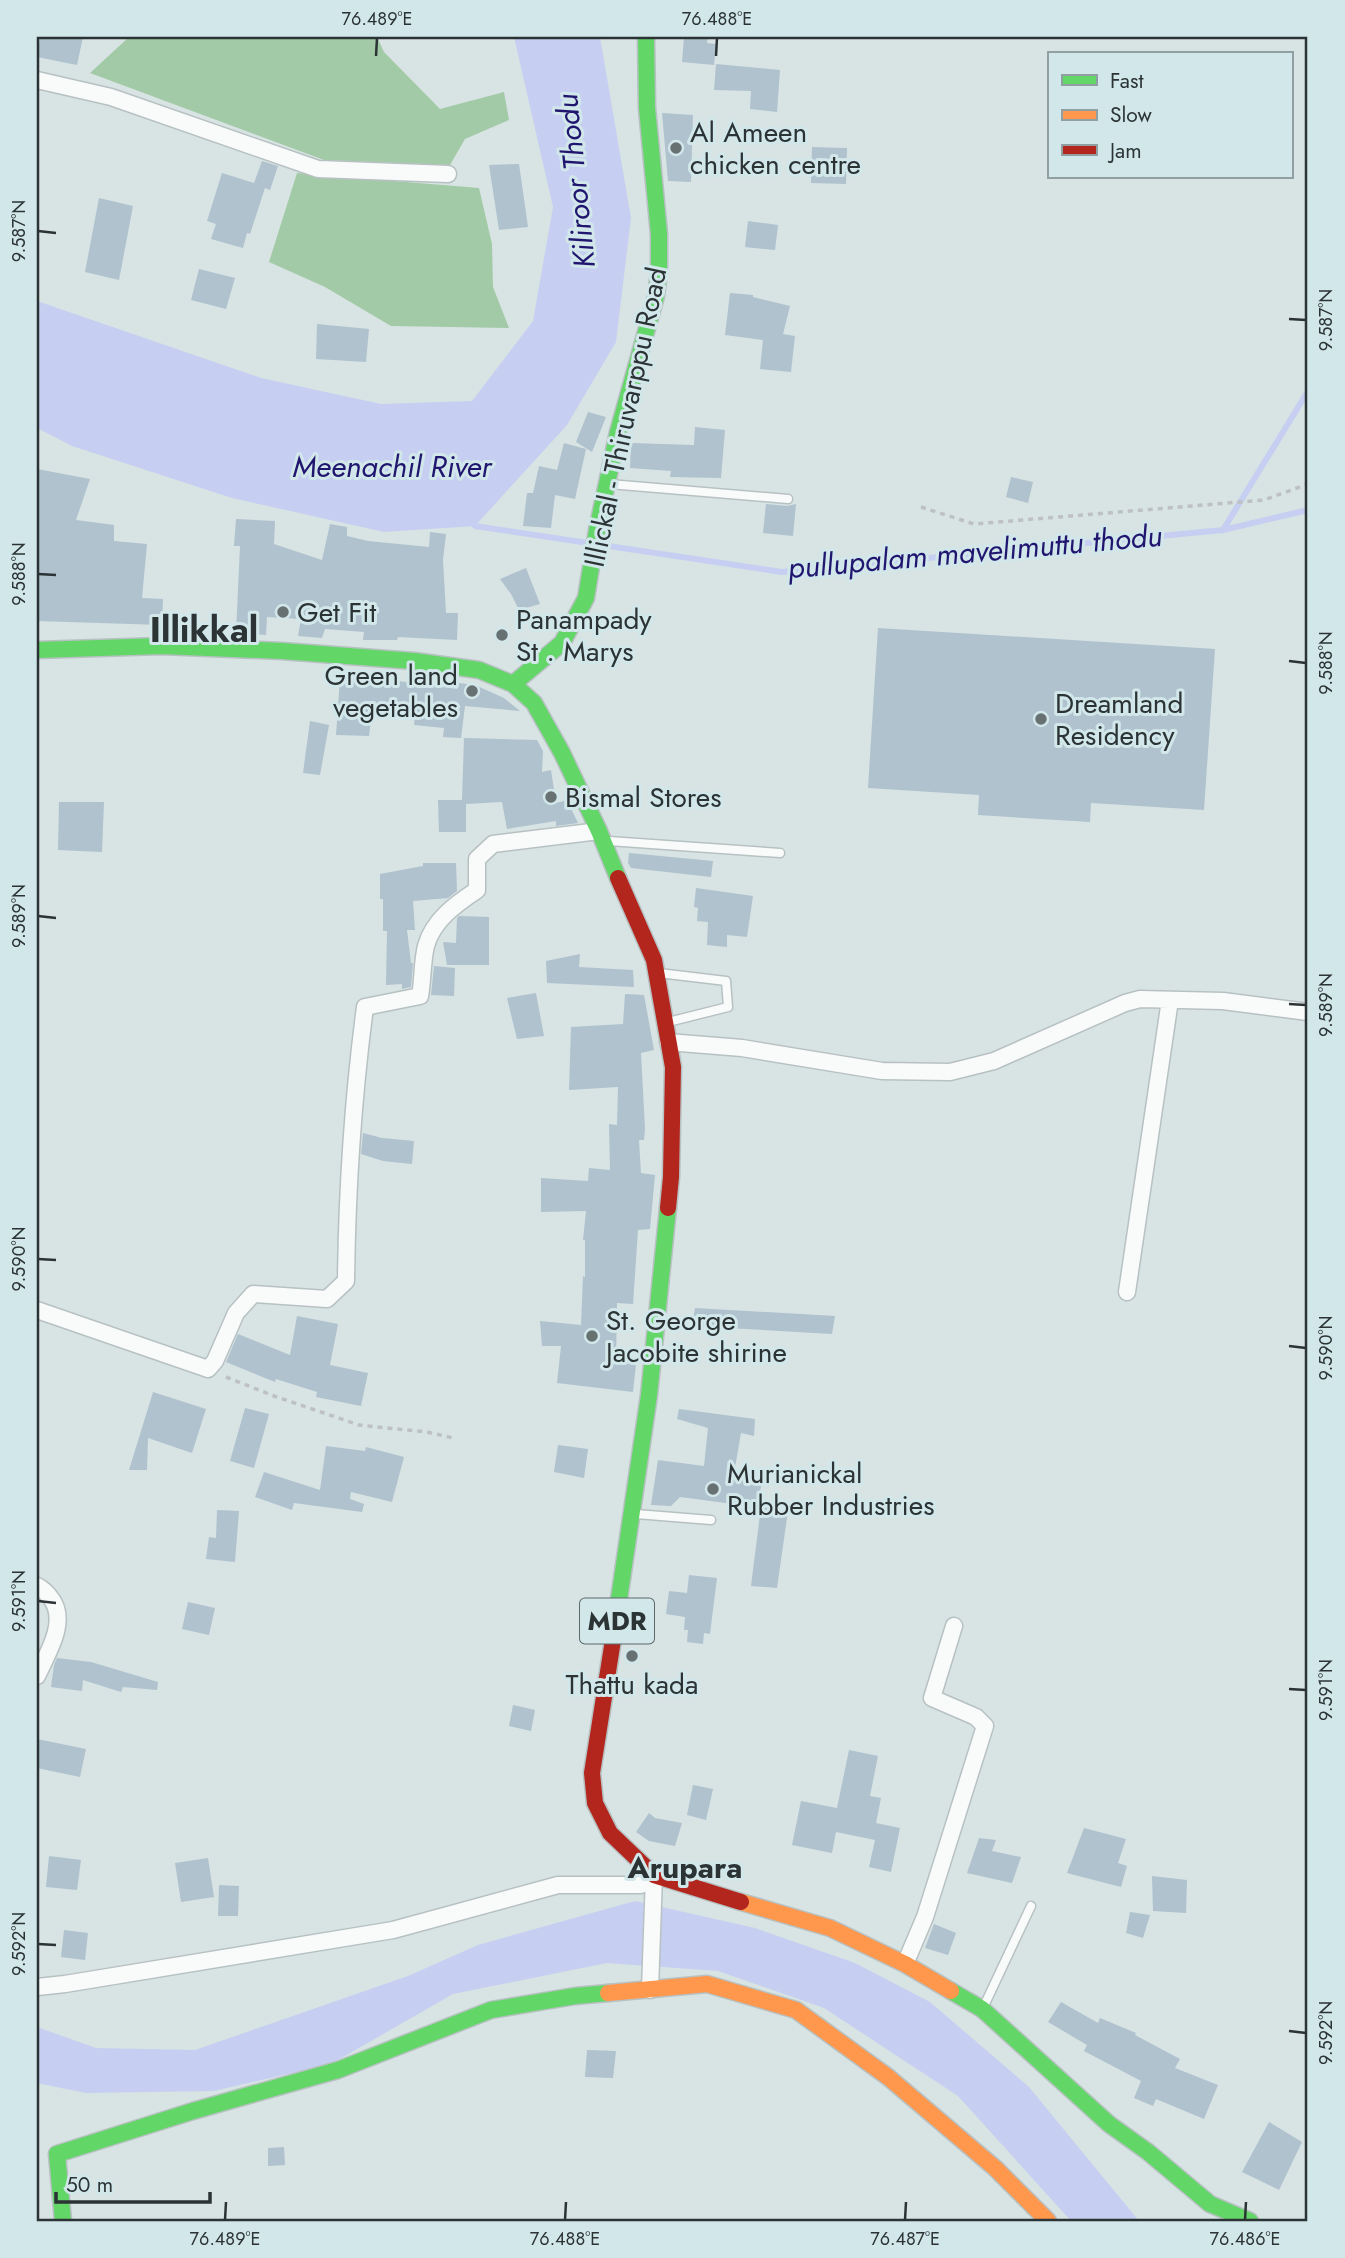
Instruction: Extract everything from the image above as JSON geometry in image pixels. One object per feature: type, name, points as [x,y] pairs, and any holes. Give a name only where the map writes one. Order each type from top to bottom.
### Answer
[{"type":"main road","name":"Illickal - Thiruvarppu Road","points":[[513,684],[562,643],[586,598],[618,432],[648,330],[659,272],[658,216],[647,108],[646,37]]},
{"type":"main road","name":"MDR","points":[[37,650],[161,646],[282,651],[414,661],[479,670],[513,684],[534,703],[562,753],[601,835],[654,960],[673,1067],[671,1177],[649,1395],[592,1773],[595,1803],[610,1833],[653,1880],[688,1887],[830,1928],[905,1964],[982,2009],[1109,2124],[1148,2152],[1210,2204],[1250,2221]]},
{"type":"main road","points":[[63,2221],[57,2154],[193,2111],[338,2070],[491,2010],[575,1996],[707,1984],[796,2010],[888,2077],[995,2168],[1048,2221]]},
{"type":"street","points":[[37,80],[111,97],[318,169],[447,174]]},
{"type":"street","points":[[37,1310],[208,1369],[215,1361],[236,1314],[253,1294],[327,1299],[346,1281],[346,1223],[355,1086],[365,1007],[420,996],[426,946],[438,921],[456,904],[477,890],[477,859],[494,844],[601,835]]},
{"type":"street","points":[[668,1042],[742,1048],[883,1071],[950,1072],[994,1061],[1125,1003],[1140,999],[1223,1000],[1308,1012]]},
{"type":"street","points":[[1127,1292],[1170,1000]]},
{"type":"street","points":[[37,1586],[43,1588],[57,1605],[59,1625],[37,1676]]},
{"type":"street","points":[[905,1964],[925,1917],[985,1726],[976,1717],[932,1698],[954,1626]]},
{"type":"street","points":[[37,1987],[393,1930],[558,1885],[641,1885],[653,1880],[650,1990]]},
{"type":"lane","points":[[608,484],[788,499]]},
{"type":"lane","points":[[601,835],[780,853]]},
{"type":"lane","points":[[657,972],[726,981],[728,1007],[665,1023]]},
{"type":"lane","points":[[633,1514],[711,1520]]},
{"type":"lane","points":[[982,2009],[1031,1906]]},
{"type":"path","points":[[920,508],[974,524],[1264,500],[1308,484]]},
{"type":"path","points":[[208,1369],[274,1396],[359,1425],[427,1432],[453,1438]]},
{"type":"green space","points":[[129,37],[377,37],[384,52],[440,109],[504,92],[509,120],[465,139],[450,165],[324,160],[90,73]]},
{"type":"green space","points":[[297,173],[479,188],[492,244],[493,287],[509,328],[391,326],[325,287],[269,262]]},
{"type":"water","name":"Meenachil River","points":[[514,37],[600,37],[631,218],[616,342],[567,425],[475,526],[384,532],[232,498],[72,446],[37,428],[37,301],[261,378],[381,404],[472,401],[533,321],[553,207]]},
{"type":"water","points":[[635,1901],[755,1928],[855,1963],[930,2002],[1029,2087],[1139,2221],[1071,2221],[958,2096],[824,2008],[718,1971],[607,1963],[453,1994],[331,2064],[214,2091],[86,2093],[37,2083],[37,2027],[96,2048],[195,2050],[408,1976],[478,1945]]},
{"type":"building","points":[[40,37],[83,37],[77,65],[37,57]]},
{"type":"building","points":[[684,37],[708,37],[707,43],[716,44],[714,65],[682,62]]},
{"type":"building","points":[[716,64],[780,70],[777,112],[750,109],[751,91],[714,90]]},
{"type":"building","name":"Al Ameen chicken centre","points":[[662,113],[693,115],[691,182],[668,181]]},
{"type":"building","points":[[812,147],[847,148],[846,184],[811,183]]},
{"type":"building","points":[[262,161],[278,166],[270,190],[265,188],[243,248],[211,239],[216,224],[207,221],[222,173],[254,183]]},
{"type":"building","points":[[519,164],[528,227],[499,230],[489,165]]},
{"type":"building","points":[[99,198],[133,206],[119,280],[85,272]]},
{"type":"building","points":[[748,221],[778,225],[775,250],[745,247]]},
{"type":"building","points":[[199,269],[235,278],[226,309],[191,300]]},
{"type":"building","points":[[730,293],[753,295],[790,306],[783,334],[795,336],[791,372],[760,369],[763,340],[725,335]]},
{"type":"building","points":[[317,324],[369,329],[366,362],[316,359]]},
{"type":"building","points":[[588,412],[606,417],[592,452],[576,442]]},
{"type":"building","points":[[695,427],[725,430],[721,478],[670,477],[671,471],[630,468],[631,443],[694,445]]},
{"type":"building","points":[[564,443],[586,449],[575,499],[555,495],[551,528],[523,526],[527,493],[533,493],[539,466],[557,470]]},
{"type":"building","points":[[37,469],[90,479],[76,520],[114,525],[114,541],[147,544],[142,598],[163,599],[162,625],[37,621]]},
{"type":"building","points":[[1011,477],[1033,482],[1028,503],[1006,497]]},
{"type":"building","points":[[766,504],[796,504],[793,536],[763,533]]},
{"type":"building","points":[[236,519],[275,521],[274,544],[322,560],[330,524],[347,527],[347,536],[368,541],[429,547],[430,532],[446,534],[443,560],[446,613],[458,613],[457,640],[398,637],[397,640],[363,640],[364,632],[325,629],[322,638],[298,636],[301,619],[267,617],[266,635],[236,633],[240,546],[234,546]]},
{"type":"building","points":[[526,568],[540,604],[519,610],[500,579]]},
{"type":"building","name":"Dreamland Residency","points":[[878,628],[1215,649],[1204,810],[1091,803],[1090,822],[978,815],[979,795],[868,788]]},
{"type":"building","points":[[354,675],[457,689],[459,683],[475,685],[504,698],[520,711],[465,706],[461,738],[443,737],[444,728],[414,725],[415,714],[372,711],[369,736],[336,735],[340,678],[353,679]]},
{"type":"building","points":[[310,721],[329,725],[320,775],[303,773]]},
{"type":"building","points":[[464,738],[537,740],[543,751],[542,772],[551,770],[556,803],[567,800],[578,823],[556,826],[556,821],[507,829],[502,802],[466,804],[466,832],[439,832],[438,800],[462,800]]},
{"type":"building","points":[[59,802],[104,802],[102,852],[58,850]]},
{"type":"building","points":[[629,853],[713,861],[711,877],[631,868],[628,863]]},
{"type":"building","points":[[423,863],[456,863],[457,891],[448,898],[413,901],[415,930],[407,930],[413,963],[411,987],[402,989],[402,984],[386,985],[387,931],[383,931],[380,874],[423,866]]},
{"type":"building","points":[[696,888],[753,896],[747,937],[727,935],[727,947],[707,945],[708,922],[697,921],[698,908],[694,907]]},
{"type":"building","points":[[459,916],[489,917],[489,965],[447,965],[443,942],[456,943]]},
{"type":"building","points":[[580,954],[579,967],[633,970],[634,987],[547,983],[546,961]]},
{"type":"building","points":[[434,966],[455,968],[454,996],[431,995]]},
{"type":"building","points":[[536,993],[544,1036],[517,1039],[507,998]]},
{"type":"building","points":[[625,994],[644,995],[654,1050],[641,1053],[645,1129],[644,1140],[639,1140],[641,1173],[655,1175],[650,1229],[638,1230],[633,1304],[617,1303],[616,1362],[636,1364],[633,1392],[557,1383],[561,1346],[542,1346],[540,1321],[581,1325],[586,1211],[541,1212],[541,1178],[588,1181],[589,1168],[610,1170],[609,1124],[617,1125],[618,1087],[569,1090],[571,1027],[623,1024]]},
{"type":"building","points":[[363,1133],[414,1141],[412,1164],[383,1161],[361,1154]]},
{"type":"building","points":[[695,1308],[835,1316],[832,1334],[692,1326]]},
{"type":"building","points":[[297,1316],[338,1324],[330,1365],[368,1373],[361,1406],[316,1397],[317,1392],[276,1379],[275,1382],[226,1362],[238,1334],[290,1355]]},
{"type":"building","points":[[153,1392],[206,1409],[192,1453],[148,1438],[147,1470],[129,1470]]},
{"type":"building","points":[[245,1408],[269,1414],[254,1468],[230,1461]]},
{"type":"building","points":[[679,1409],[755,1419],[754,1436],[741,1433],[733,1479],[762,1483],[756,1507],[680,1497],[671,1506],[651,1505],[658,1460],[704,1466],[708,1428],[677,1419]]},
{"type":"building","points":[[558,1445],[588,1449],[584,1478],[554,1472]]},
{"type":"building","points":[[326,1446],[365,1451],[366,1447],[404,1457],[392,1502],[351,1492],[350,1499],[364,1504],[362,1512],[294,1503],[292,1510],[255,1497],[264,1472],[320,1490]]},
{"type":"building","name":"Murianickal Rubber Industries","points":[[761,1507],[788,1511],[777,1588],[751,1586]]},
{"type":"building","points":[[217,1510],[239,1511],[235,1562],[206,1559],[209,1537],[216,1538]]},
{"type":"building","points":[[689,1575],[717,1578],[710,1634],[704,1633],[703,1644],[687,1642],[685,1617],[666,1614],[669,1591],[687,1593]]},
{"type":"building","points":[[188,1602],[215,1608],[209,1635],[182,1629]]},
{"type":"building","points":[[57,1658],[91,1662],[158,1682],[157,1690],[123,1687],[121,1692],[83,1680],[82,1691],[51,1687]]},
{"type":"building","points":[[513,1705],[535,1710],[531,1731],[509,1726]]},
{"type":"building","points":[[37,1739],[86,1749],[80,1777],[37,1768]]},
{"type":"building","points":[[849,1750],[878,1756],[870,1796],[881,1798],[876,1823],[900,1828],[891,1872],[869,1867],[875,1840],[836,1832],[832,1853],[792,1845],[801,1801],[837,1808]]},
{"type":"building","points":[[693,1785],[713,1789],[706,1820],[687,1815]]},
{"type":"building","points":[[649,1813],[655,1818],[682,1823],[675,1846],[649,1841],[636,1832]]},
{"type":"building","points":[[1084,1828],[1126,1839],[1118,1863],[1127,1866],[1121,1887],[1067,1873]]},
{"type":"building","points":[[979,1838],[996,1840],[992,1851],[1021,1857],[1012,1883],[967,1873]]},
{"type":"building","points":[[49,1856],[81,1860],[77,1890],[46,1887]]},
{"type":"building","points":[[208,1858],[214,1897],[181,1902],[175,1863]]},
{"type":"building","points":[[1152,1876],[1187,1880],[1186,1913],[1153,1911]]},
{"type":"building","points":[[219,1885],[239,1886],[238,1916],[218,1916]]},
{"type":"building","points":[[1130,1912],[1150,1915],[1143,1938],[1126,1933]]},
{"type":"building","points":[[934,1924],[956,1933],[948,1955],[925,1948]]},
{"type":"building","points":[[64,1930],[88,1933],[85,1960],[61,1957]]},
{"type":"building","points":[[1061,2002],[1098,2023],[1100,2018],[1136,2033],[1135,2035],[1180,2059],[1175,2068],[1218,2085],[1204,2119],[1156,2099],[1153,2106],[1134,2098],[1141,2081],[1084,2051],[1087,2045],[1048,2022]]},
{"type":"building","points":[[587,2050],[616,2051],[613,2078],[585,2077]]},
{"type":"building","points":[[1269,2122],[1302,2142],[1279,2190],[1242,2172]]},
{"type":"building","points":[[284,2147],[285,2165],[268,2166],[268,2148]]},
{"type":"waterway","points":[[1223,530],[1308,391]]},
{"type":"waterway","name":"pullupalam mavelimuttu thodu","points":[[475,526],[782,572],[1223,530],[1308,510]]},
{"type":"traffic: fast","points":[[513,684],[562,643],[586,598],[618,432],[656,296],[659,234],[647,108],[646,37]]},
{"type":"traffic: fast","points":[[37,650],[161,646],[282,651],[414,661],[479,670],[513,684],[534,703],[562,753],[618,878]]},
{"type":"traffic: fast","points":[[613,1640],[649,1395],[668,1208]]},
{"type":"traffic: fast","points":[[951,1991],[982,2009],[1109,2124],[1148,2152],[1210,2204],[1250,2221]]},
{"type":"traffic: fast","points":[[63,2221],[57,2154],[193,2111],[338,2070],[491,2010],[608,1993]]},
{"type":"traffic: slow","points":[[741,1902],[830,1928],[905,1964],[951,1991]]},
{"type":"traffic: slow","points":[[608,1993],[707,1984],[796,2010],[888,2077],[995,2168],[1048,2221]]},
{"type":"traffic: jam","points":[[618,878],[654,960],[673,1067],[668,1208]]},
{"type":"traffic: jam","points":[[613,1640],[592,1773],[595,1803],[610,1833],[654,1875],[741,1902]]},
{"type":"place","name":"Al Ameen chicken centre","points":[[676,148]]},
{"type":"place","name":"Get Fit","points":[[283,612]]},
{"type":"place","name":"Panampady St . Marys","points":[[502,635]]},
{"type":"place","name":"Green land vegetables","points":[[472,691]]},
{"type":"place","name":"Dreamland Residency","points":[[1041,719]]},
{"type":"place","name":"Bismal Stores","points":[[551,797]]},
{"type":"place","name":"St. George Jacobite shirine","points":[[592,1336]]},
{"type":"place","name":"Murianickal Rubber Industries","points":[[713,1489]]},
{"type":"place","name":"Thattu kada","points":[[632,1656]]},
{"type":"district","name":"Illikkal","points":[[204,630]]},
{"type":"district","name":"Arupara","points":[[685,1868]]},
{"type":"water label","name":"Kiliroor Thodu","points":[[576,181]]}]
